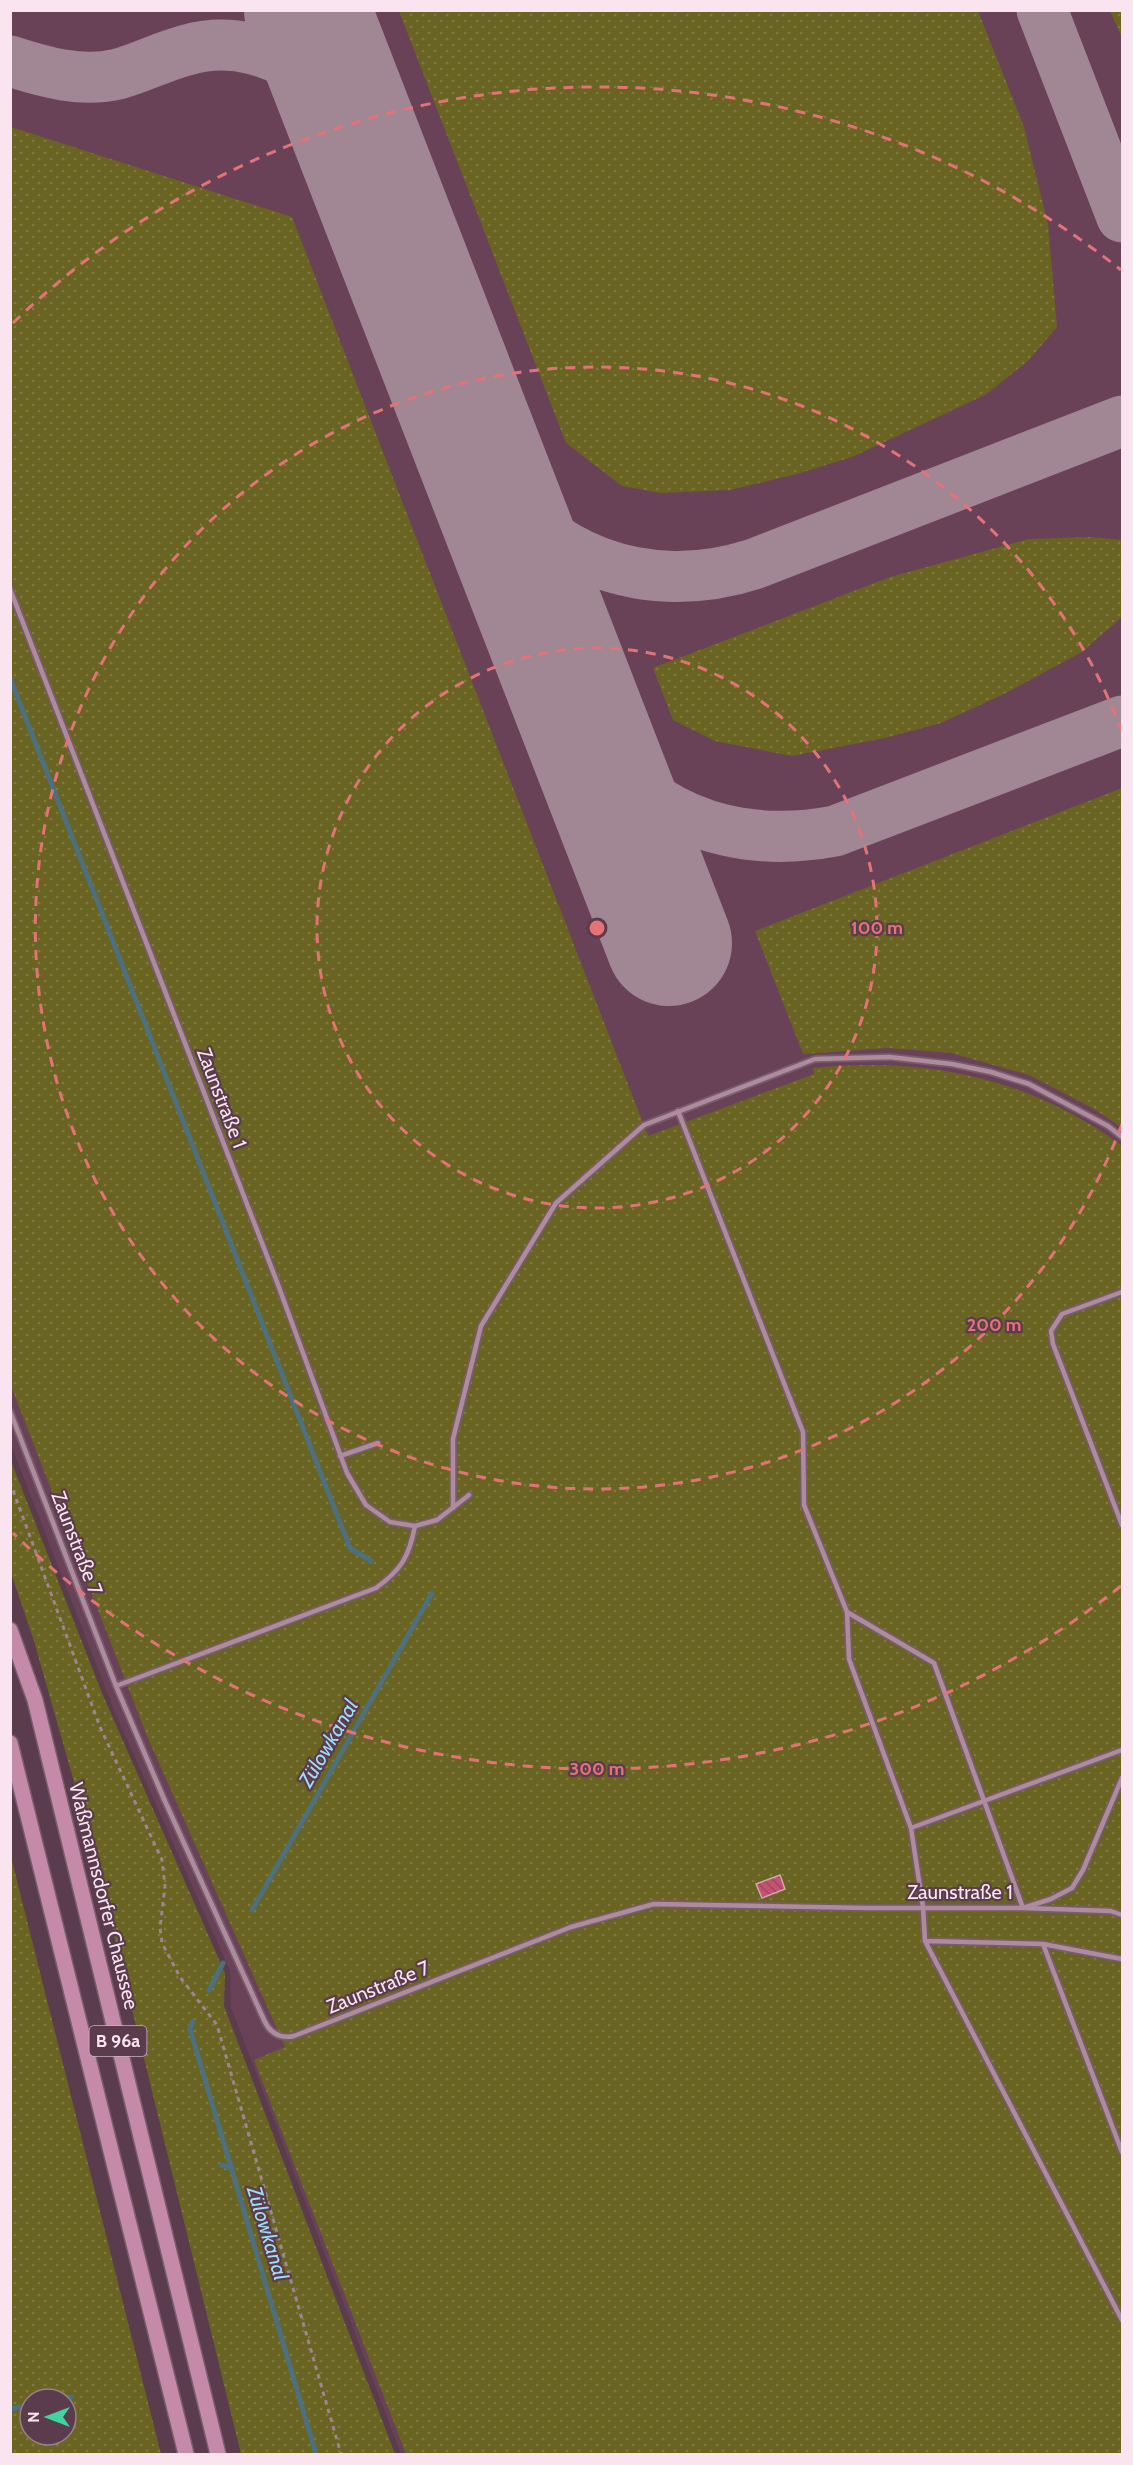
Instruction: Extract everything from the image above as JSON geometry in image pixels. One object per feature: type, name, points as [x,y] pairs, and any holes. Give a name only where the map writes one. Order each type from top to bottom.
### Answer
[{"type":"main road","name":"Waßmannsdorfer Chaussee","points":[[10,1630],[35,1700],[218,2454]]},
{"type":"main road","name":"B 96a","points":[[10,1743],[186,2454]]},
{"type":"lane","name":"Zaunstraße 1","points":[[10,589],[272,1270],[346,1473],[366,1505],[390,1522],[416,1526]]},
{"type":"lane","points":[[453,1508],[453,1438],[481,1326],[556,1203],[644,1125],[815,1059],[889,1057],[952,1064],[991,1072],[1029,1084],[1108,1126],[1122,1137]]},
{"type":"lane","points":[[678,1111],[802,1432],[804,1505],[847,1612],[849,1659],[911,1828],[923,1907],[925,1941],[1122,2320]]},
{"type":"lane","points":[[1122,1292],[1062,1314],[1051,1331],[1053,1344],[1122,1525]]},
{"type":"lane","name":"Zaunstraße 7","points":[[10,1411],[116,1686],[168,1809],[264,2020],[278,2036],[294,2036],[571,1927],[654,1904],[867,1908]]},
{"type":"lane","points":[[340,1456],[378,1443]]},
{"type":"lane","points":[[116,1686],[376,1588],[390,1577],[410,1550],[416,1526],[437,1520],[469,1495]]},
{"type":"lane","points":[[847,1612],[934,1663],[1023,1908],[1111,1911],[1122,1915]]},
{"type":"lane","points":[[911,1828],[1122,1750]]},
{"type":"lane","name":"Zaunstraße 1","points":[[867,1908],[1023,1908],[1051,1899],[1072,1888],[1083,1870],[1122,1778]]},
{"type":"lane","points":[[925,1941],[1043,1944],[1122,1959]]},
{"type":"lane","points":[[1043,1944],[1122,2152]]},
{"type":"path","points":[[10,1482],[99,1727],[162,1860],[165,1886],[160,1928],[162,1943],[180,1977],[217,2025],[341,2454]]},
{"type":"shaded area","points":[[11,11],[1122,11],[1122,2454],[401,2454],[231,2007],[230,1971],[114,1710],[11,1445]]},
{"type":"shaded area","points":[[399,11],[978,11],[1024,127],[1048,224],[1057,327],[1028,361],[985,395],[852,457],[797,474],[730,490],[661,493],[622,486],[566,443]]},
{"type":"shaded area","points":[[1110,11],[1122,11],[1122,38]]},
{"type":"shaded area","points":[[11,127],[292,217],[648,1136],[814,1074],[813,1068],[855,1065],[936,1069],[1014,1088],[1051,1103],[1122,1146],[1122,2454],[406,2454],[254,2060],[285,2047],[147,1736],[11,1386]]},
{"type":"shaded area","points":[[1090,537],[1122,540],[1122,617],[1082,652],[1004,694],[941,723],[885,738],[792,756],[715,741],[673,720],[653,668],[890,577],[1029,539]]},
{"type":"shaded area","points":[[1122,788],[1122,1128],[1096,1110],[1029,1075],[951,1053],[888,1048],[803,1054],[755,931]]},
{"type":"shaded area","points":[[11,1461],[102,1693],[225,1973],[224,2006],[395,2454],[241,2454],[90,1838],[34,1641],[11,1573]]},
{"type":"shaded area","points":[[10,1857],[11,1857],[161,2454],[11,2454]]},
{"type":"building","points":[[780,1875],[785,1889],[762,1898],[756,1884]]},
{"type":"waterway","points":[[10,678],[350,1548],[371,1561]]},
{"type":"waterway","name":"Zülowkanal","points":[[252,1910],[432,1593]]},
{"type":"waterway","name":"Zülowkanal","points":[[209,1990],[223,1963]]},
{"type":"waterway","name":"Zülowkanal","points":[[193,2021],[190,2029],[316,2454]]},
{"type":"waterway","points":[[221,2165],[232,2168]]},
{"type":"waterway","name":"Zülowkanal","points":[[10,2409],[18,2407]]},
{"type":"taxiway","points":[[1042,10],[1122,217]]},
{"type":"taxiway","points":[[10,61],[63,75],[91,77],[118,74],[169,55],[204,46],[237,46],[270,54],[300,70],[323,88],[348,116]]},
{"type":"taxiway","points":[[481,459],[504,494],[532,523],[564,545],[598,562],[635,573],[674,576],[714,574],[754,564],[1122,421]]},
{"type":"taxiway","points":[[581,717],[602,751],[628,779],[656,801],[688,818],[722,829],[758,835],[796,836],[835,831],[1122,721]]},
{"type":"runway","points":[[307,10],[669,943]]}]
